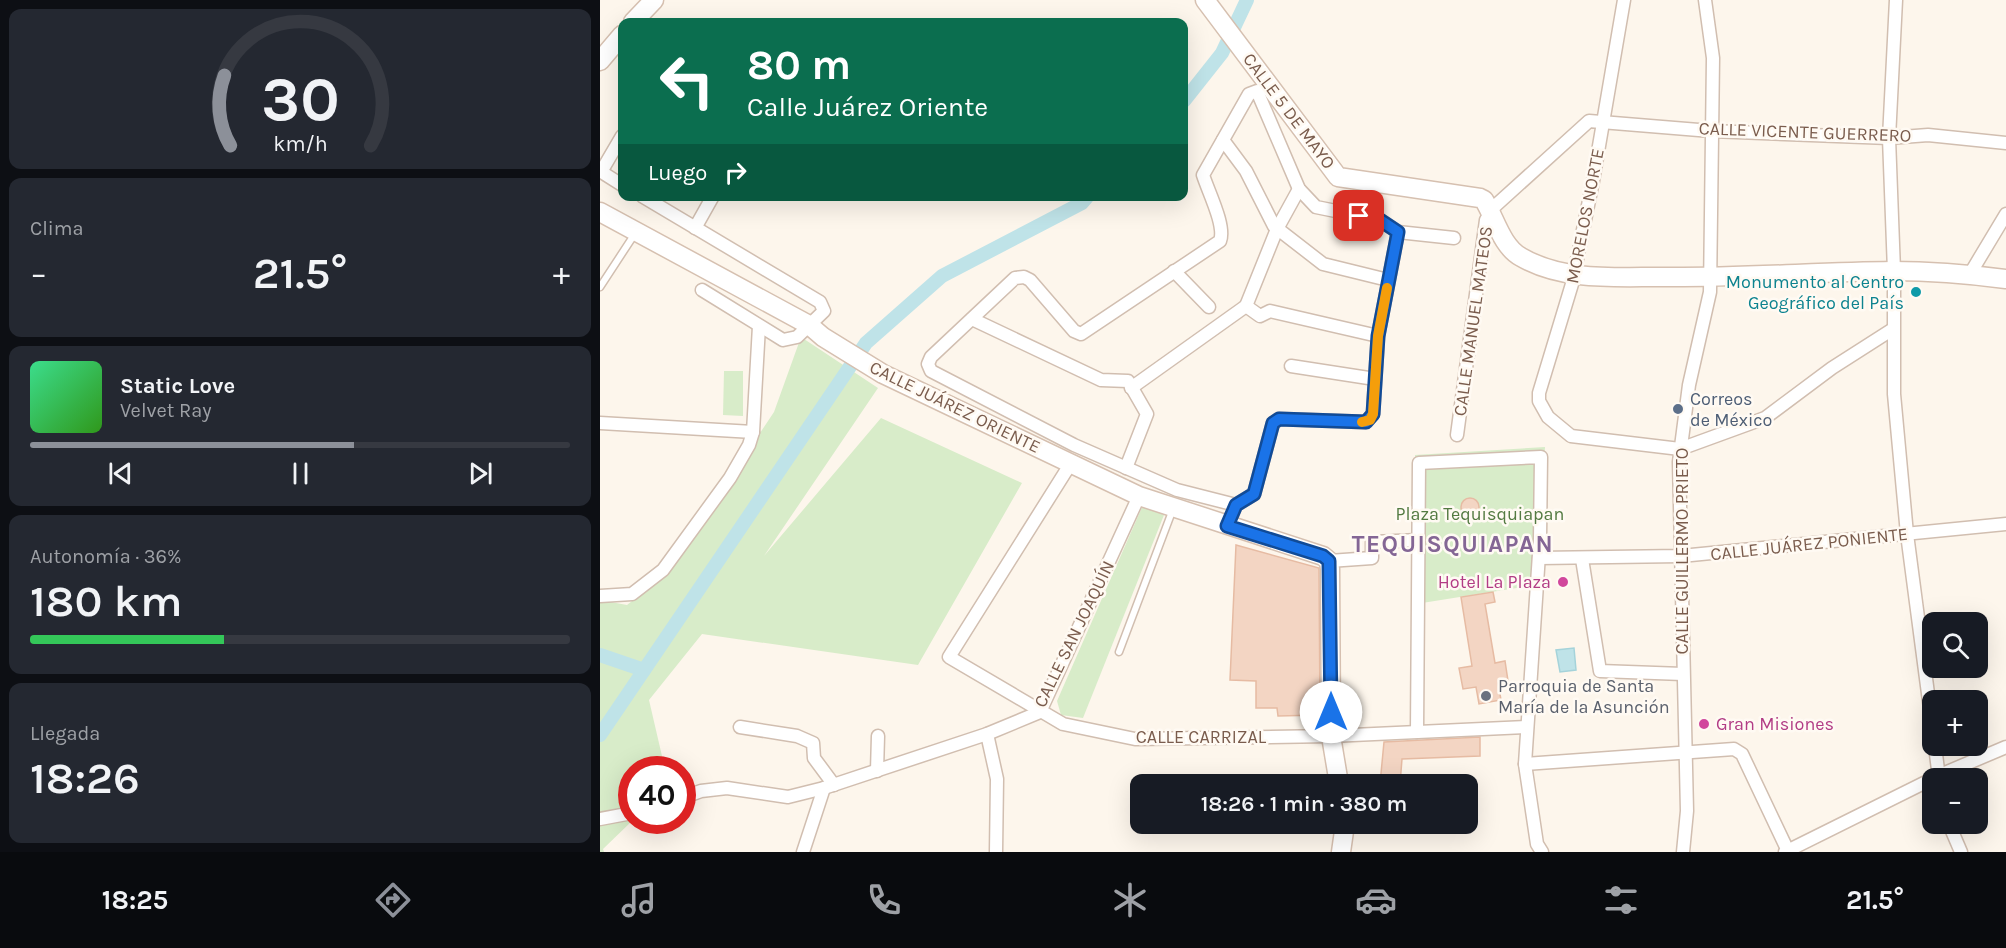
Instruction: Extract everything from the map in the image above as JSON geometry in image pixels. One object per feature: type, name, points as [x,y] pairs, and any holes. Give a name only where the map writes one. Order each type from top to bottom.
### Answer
[{"type":"street","points":[[637,18],[654,0]]},
{"type":"street","name":"CALLE 5 DE MAYO","points":[[1205,0],[1338,177],[1480,198],[1484,200],[1496,226],[1519,257],[1549,269],[1589,277],[1710,278],[1894,271],[1970,274],[2006,279]]},
{"type":"street","name":"MORELOS NORTE","points":[[1623,0],[1603,122],[1574,273],[1539,393],[1542,408],[1554,425],[1570,436],[1580,439],[1680,449]]},
{"type":"street","name":"CALLE GUILLERMO PRIETO","points":[[1683,852],[1687,811],[1680,449],[1710,278],[1713,58],[1705,0]]},
{"type":"street","points":[[1896,0],[1889,138],[1894,271],[1894,394],[1907,534],[1928,690]]},
{"type":"street","points":[[600,61],[618,40]]},
{"type":"street","points":[[1236,505],[1177,490],[1074,445],[931,371],[928,364],[932,357],[1015,278],[1024,277],[1030,280],[1074,331],[1081,334],[1220,241],[1223,233],[1203,175],[1249,94],[1257,91],[1299,189],[1316,207],[1380,220],[1398,232],[1454,237]]},
{"type":"street","name":"CALLE MANUEL MATEOS","points":[[1457,435],[1483,229],[1490,213],[1582,125],[1589,121],[1603,122]]},
{"type":"street","name":"CALLE VICENTE GUERRERO","points":[[1603,122],[1711,130],[1889,138],[1928,135],[2006,143]]},
{"type":"street","points":[[1223,140],[1246,171],[1277,229],[1323,264],[1388,280]]},
{"type":"street","points":[[618,142],[600,171],[618,182]]},
{"type":"street","points":[[972,319],[1101,381],[1130,385],[1246,306],[1277,229],[1299,189]]},
{"type":"street","points":[[654,201],[695,228],[820,302],[824,311],[816,331],[791,340],[783,340],[702,290]]},
{"type":"street","points":[[695,228],[710,201]]},
{"type":"street","name":"CALLE JUÁREZ ORIENTE","points":[[600,212],[816,331],[883,374],[1140,496],[1323,556],[1329,561]]},
{"type":"street","points":[[1970,274],[2006,214]]},
{"type":"street","points":[[1227,526],[1236,505],[1254,494],[1273,423],[1279,419],[1366,422],[1373,414],[1378,336],[1398,232]]},
{"type":"street","points":[[1174,271],[1209,307]]},
{"type":"street","points":[[1246,306],[1260,316],[1270,311],[1378,336]]},
{"type":"street","points":[[600,596],[632,594],[663,570],[730,478],[749,445],[753,432],[759,326]]},
{"type":"street","points":[[1680,449],[1765,418],[1832,368],[1893,329]]},
{"type":"street","points":[[1291,366],[1376,379]]},
{"type":"street","points":[[1126,468],[1147,414],[1130,385]]},
{"type":"street","points":[[600,423],[753,432]]},
{"type":"street","points":[[1417,732],[1419,463],[1541,457],[1539,558],[1526,764],[1536,844],[1542,852]]},
{"type":"street","name":"CALLE CARRIZAL","points":[[1071,464],[949,657],[1040,712],[1063,724],[1135,739],[1331,736],[1527,727]]},
{"type":"street","name":"CALLE SAN JOAQUÍN","points":[[696,793],[727,788],[788,797],[877,771],[987,734],[1040,712],[1140,496]]},
{"type":"street","name":"CALLE JUÁREZ PONIENTE","points":[[1539,558],[1681,556],[2006,524]]},
{"type":"street","points":[[1337,774],[1331,736],[1329,561],[1372,558],[1372,542],[1419,540]]},
{"type":"street","points":[[1582,559],[1600,671],[1683,674]]},
{"type":"street","points":[[740,727],[797,736],[813,743],[814,758],[829,786],[803,852]]},
{"type":"street","points":[[987,734],[997,779],[996,852]]},
{"type":"street","points":[[877,771],[878,736]]},
{"type":"street","points":[[1959,768],[2006,747]]},
{"type":"street","points":[[1526,764],[1686,751],[1739,751],[1787,851],[1922,785]]},
{"type":"street","points":[[600,819],[618,816]]},
{"type":"street","points":[[1341,852],[1344,834]]},
{"type":"street","points":[[1953,834],[1960,852]]},
{"type":"lane","points":[[600,287],[636,231]]},
{"type":"lane","points":[[1119,652],[1173,508]]},
{"type":"green space","points":[[801,337],[878,388],[764,556],[881,418],[1022,483],[918,665],[702,634],[649,700],[662,756],[618,756],[619,834],[603,849],[604,852],[600,852],[600,600],[627,605],[664,576],[774,412]]},
{"type":"green space","points":[[724,371],[743,371],[743,416],[723,415]]},
{"type":"green space","name":"Plaza Tequisquiapan","points":[[1545,447],[1536,585],[1422,603],[1415,455]]},
{"type":"green space","points":[[1143,505],[1164,515],[1083,718],[1061,715],[1057,701]]},
{"type":"water","points":[[1574,648],[1576,670],[1560,672],[1556,650]]},
{"type":"building","points":[[1470,498],[1476,501],[1479,507],[1476,513],[1470,516],[1464,513],[1461,507],[1464,501]]},
{"type":"building","points":[[1236,545],[1319,568],[1320,715],[1278,716],[1277,708],[1256,708],[1256,681],[1230,680]]},
{"type":"building","points":[[1493,592],[1495,602],[1485,604],[1495,663],[1505,661],[1508,681],[1498,683],[1501,700],[1479,704],[1476,687],[1463,689],[1459,668],[1472,666],[1461,597]]},
{"type":"building","points":[[1480,737],[1480,756],[1402,759],[1401,774],[1381,774],[1384,742]]},
{"type":"waterway","points":[[1188,96],[1222,53],[1247,0]]},
{"type":"waterway","points":[[600,735],[866,343],[942,276],[1084,201]]},
{"type":"waterway","points":[[600,655],[644,670]]},
{"type":"slow traffic","points":[[1362,422],[1370,420],[1373,414],[1378,336],[1387,288]]},
{"type":"place","name":"Monumento al Centro Geográfico del País","points":[[1916,292]]},
{"type":"place","name":"Correos de México","points":[[1678,409]]},
{"type":"place","name":"Hotel La Plaza","points":[[1563,582]]},
{"type":"place","name":"Parroquia de Santa María de la Asunción","points":[[1486,696]]},
{"type":"place","name":"Gran Misiones","points":[[1704,724]]},
{"type":"district","name":"TEQUISQUIAPAN","points":[[1453,544]]},
{"type":"route","points":[[1331,712],[1329,561],[1323,556],[1227,526],[1236,505],[1246,502],[1254,494],[1273,423],[1279,419],[1366,422],[1373,414],[1378,336],[1398,232],[1380,220],[1359,216]]}]
